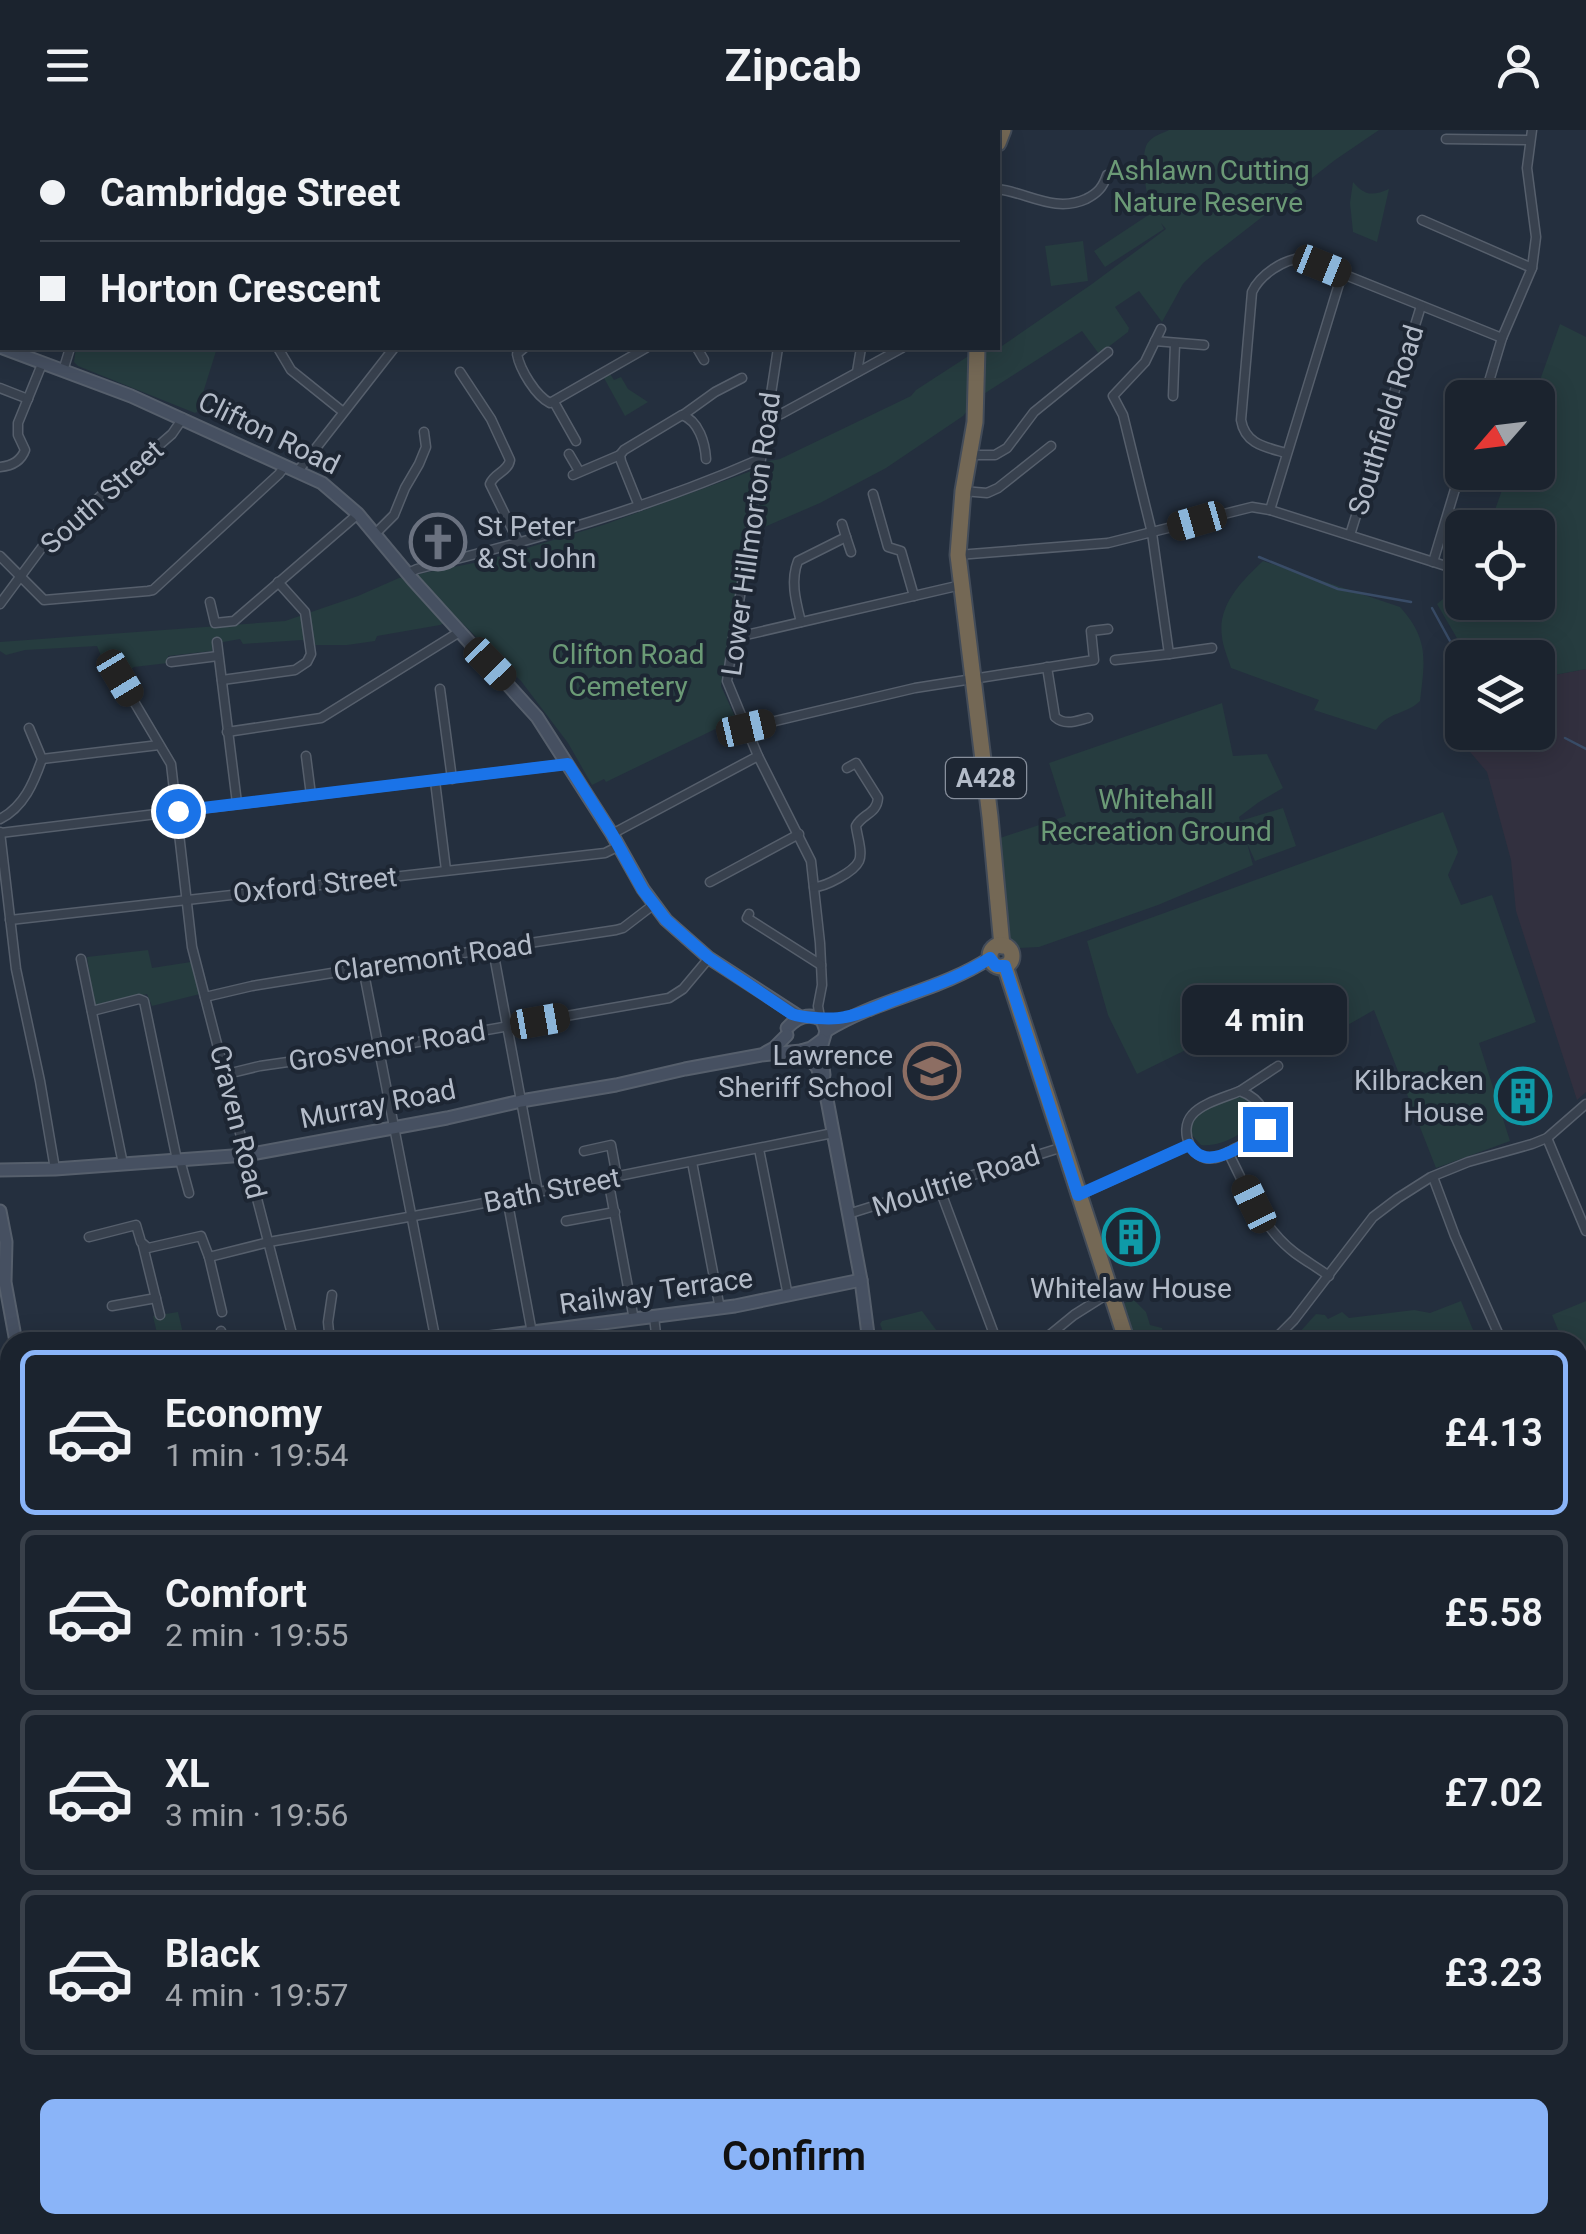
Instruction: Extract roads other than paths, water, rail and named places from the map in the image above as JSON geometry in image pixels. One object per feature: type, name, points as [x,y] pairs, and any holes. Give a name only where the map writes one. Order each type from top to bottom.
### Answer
[{"type":"highway","name":"A428","points":[[977,350],[976,408],[958,555],[990,817],[999,956],[1124,1332]]},
{"type":"street","points":[[1489,380],[1502,338],[1532,268],[1536,237],[1527,168],[1532,130]]},
{"type":"street","points":[[1446,140],[1530,140]]},
{"type":"street","points":[[1000,190],[1059,205],[1080,202],[1093,195],[1103,186],[1107,175]]},
{"type":"street","points":[[1103,186],[1112,192]]},
{"type":"street","points":[[1422,220],[1532,268]]},
{"type":"street","points":[[1286,453],[1256,444],[1243,430],[1241,420],[1252,292],[1258,281],[1288,260],[1303,258],[1502,338]]},
{"type":"street","points":[[1270,510],[1342,274]]},
{"type":"street","name":"Southfield Road","points":[[1350,536],[1421,306]]},
{"type":"street","points":[[1160,329],[1146,362],[1113,396],[1123,415],[1152,533],[1169,654]]},
{"type":"street","points":[[1155,341],[1204,346]]},
{"type":"street","points":[[1173,396],[1175,344]]},
{"type":"street","name":"Clifton Road","points":[[7,350],[183,418],[298,471],[322,483],[358,514],[537,717],[654,905],[676,931],[770,1000],[822,1027],[824,1089]]},
{"type":"street","points":[[63,371],[69,350]]},
{"type":"street","points":[[279,350],[291,370],[342,411]]},
{"type":"street","points":[[298,471],[392,350]]},
{"type":"street","points":[[522,350],[518,361],[546,403],[643,350]]},
{"type":"street","points":[[698,350],[704,360]]},
{"type":"street","name":"Lower Hillmorton Road","points":[[778,350],[726,681],[758,756],[809,853],[822,965],[818,1001],[822,1027]]},
{"type":"street","points":[[857,372],[861,350]]},
{"type":"street","points":[[767,416],[781,414],[898,350]]},
{"type":"street","points":[[970,455],[994,455],[1008,448],[1034,412],[1098,367],[1108,352]]},
{"type":"street","points":[[0,467],[11,466],[26,450],[18,435],[18,424],[42,364]]},
{"type":"street","points":[[460,372],[460,383],[491,419],[510,460],[490,484],[520,544]]},
{"type":"street","points":[[568,454],[576,473],[620,455],[742,378]]},
{"type":"street","points":[[709,380],[715,392]]},
{"type":"street","points":[[0,388],[28,398]]},
{"type":"street","points":[[554,402],[576,441]]},
{"type":"street","points":[[682,416],[694,422],[706,459]]},
{"type":"street","name":"South Street","points":[[0,604],[43,546],[172,434],[183,418]]},
{"type":"street","points":[[376,534],[394,515],[404,488],[430,448],[424,432]]},
{"type":"street","points":[[705,448],[719,447]]},
{"type":"street","points":[[963,491],[987,494],[1047,448],[1051,460]]},
{"type":"street","points":[[620,455],[639,506]]},
{"type":"street","points":[[411,577],[417,569],[520,544],[759,462]]},
{"type":"street","points":[[0,556],[44,600],[152,590],[280,474],[284,466]]},
{"type":"street","points":[[1433,562],[1455,490]]},
{"type":"street","points":[[873,494],[888,547],[901,551],[914,596]]},
{"type":"street","points":[[958,555],[1106,543],[1244,508],[1270,510],[1445,566]]},
{"type":"street","points":[[210,602],[215,624],[234,621],[358,514]]},
{"type":"street","points":[[842,524],[850,552]]},
{"type":"street","points":[[802,622],[794,580],[798,561],[846,537]]},
{"type":"street","points":[[222,680],[301,668],[311,654],[305,612],[278,582]]},
{"type":"street","points":[[733,638],[960,586]]},
{"type":"street","points":[[746,728],[915,688],[1094,660],[1091,631],[1108,629]]},
{"type":"street","points":[[227,732],[321,718],[460,631]]},
{"type":"street","points":[[217,642],[237,804]]},
{"type":"street","points":[[1115,660],[1212,648]]},
{"type":"street","points":[[171,662],[218,656]]},
{"type":"street","points":[[182,661],[184,672]]},
{"type":"street","points":[[1047,667],[1055,717],[1066,723],[1088,718]]},
{"type":"street","name":"Craven Road","points":[[120,678],[171,764],[192,947],[292,1332]]},
{"type":"street","points":[[426,704],[440,694],[452,778]]},
{"type":"street","points":[[0,819],[22,802],[42,759],[29,728]]},
{"type":"street","points":[[42,759],[160,744]]},
{"type":"street","points":[[306,756],[311,795]]},
{"type":"street","points":[[612,834],[758,756]]},
{"type":"street","points":[[814,888],[823,887],[859,860],[856,826],[874,810],[878,798],[852,766],[866,757]]},
{"type":"street","points":[[55,1168],[16,969],[0,832],[568,764]]},
{"type":"street","points":[[435,781],[446,870]]},
{"type":"street","points":[[710,882],[798,834]]},
{"type":"street","name":"Oxford Street","points":[[10,920],[604,852],[619,846]]},
{"type":"street","name":"Claremont Road","points":[[205,997],[363,968],[616,930],[654,905]]},
{"type":"street","points":[[748,914],[747,918],[822,965]]},
{"type":"street","points":[[493,950],[538,1192]]},
{"type":"street","points":[[799,1051],[811,1048],[822,1027],[968,972],[999,956]]},
{"type":"street","name":"Grosvenor Road","points":[[227,1074],[669,998],[683,989],[709,958]]},
{"type":"street","points":[[80,960],[123,1164]]},
{"type":"street","points":[[363,968],[434,1332]]},
{"type":"street","name":"Clifton Road","points":[[770,1000],[792,1046],[817,1067],[824,1089],[862,1280],[868,1332]]},
{"type":"street","points":[[92,1011],[144,1001],[184,1187]]},
{"type":"street","points":[[787,1032],[818,1001]]},
{"type":"street","name":"Murray Road","points":[[761,1055],[774,1048],[787,1032]]},
{"type":"street","name":"Murray Road","points":[[1,1172],[246,1155],[761,1055],[799,1051]]},
{"type":"street","points":[[1240,1091],[1262,1108],[1265,1129],[1256,1139],[1215,1158],[1196,1153],[1186,1134],[1188,1120],[1195,1112],[1240,1091],[1278,1066]]},
{"type":"street","points":[[1282,1332],[1374,1217],[1398,1198],[1433,1176],[1547,1138],[1586,1104]]},
{"type":"street","name":"Bath Street","points":[[208,1258],[269,1242],[834,1133]]},
{"type":"street","points":[[1547,1138],[1586,1231]]},
{"type":"street","points":[[584,1152],[596,1144],[611,1145],[615,1212],[634,1320]]},
{"type":"street","points":[[1078,1195],[1189,1145]]},
{"type":"street","name":"Moultrie Road","points":[[848,1214],[1063,1147]]},
{"type":"street","points":[[759,1148],[788,1296]]},
{"type":"street","points":[[1228,1152],[1270,1227],[1292,1251],[1329,1276]]},
{"type":"street","points":[[692,1162],[720,1309]]},
{"type":"street","points":[[1433,1176],[1498,1332]]},
{"type":"street","points":[[940,1186],[993,1332]]},
{"type":"street","points":[[507,1198],[532,1332]]},
{"type":"street","points":[[0,1211],[6,1242],[5,1282],[14,1332]]},
{"type":"street","points":[[566,1222],[615,1212]]},
{"type":"street","points":[[585,1218],[588,1229]]},
{"type":"street","points":[[88,1237],[136,1225],[160,1315]]},
{"type":"street","points":[[143,1246],[201,1236],[222,1312]]},
{"type":"street","name":"Railway Terrace","points":[[540,1332],[720,1309],[862,1280]]},
{"type":"street","points":[[1053,1332],[1112,1291]]},
{"type":"street","points":[[112,1306],[156,1298]]},
{"type":"street","points":[[329,1332],[335,1298]]},
{"type":"street","points":[[654,1318],[656,1332]]},
{"type":"street","points":[[574,1328],[575,1332]]},
{"type":"waterway","points":[[1259,557],[1338,589],[1411,602]]},
{"type":"waterway","points":[[1432,608],[1449,640]]},
{"type":"waterway","points":[[1565,738],[1586,749]]},
{"type":"place","name":"St Peter & St John","points":[[438,542]]},
{"type":"place","name":"Lawrence Sheriff School","points":[[932,1071]]},
{"type":"place","name":"Kilbracken House","points":[[1523,1096]]},
{"type":"place","name":"Whitelaw House","points":[[1131,1237]]},
{"type":"park label","name":"Ashlawn Cutting Nature Reserve","points":[[1208,186]]},
{"type":"park label","name":"Clifton Road Cemetery","points":[[628,670]]},
{"type":"park label","name":"Whitehall Recreation Ground","points":[[1156,815]]}]
